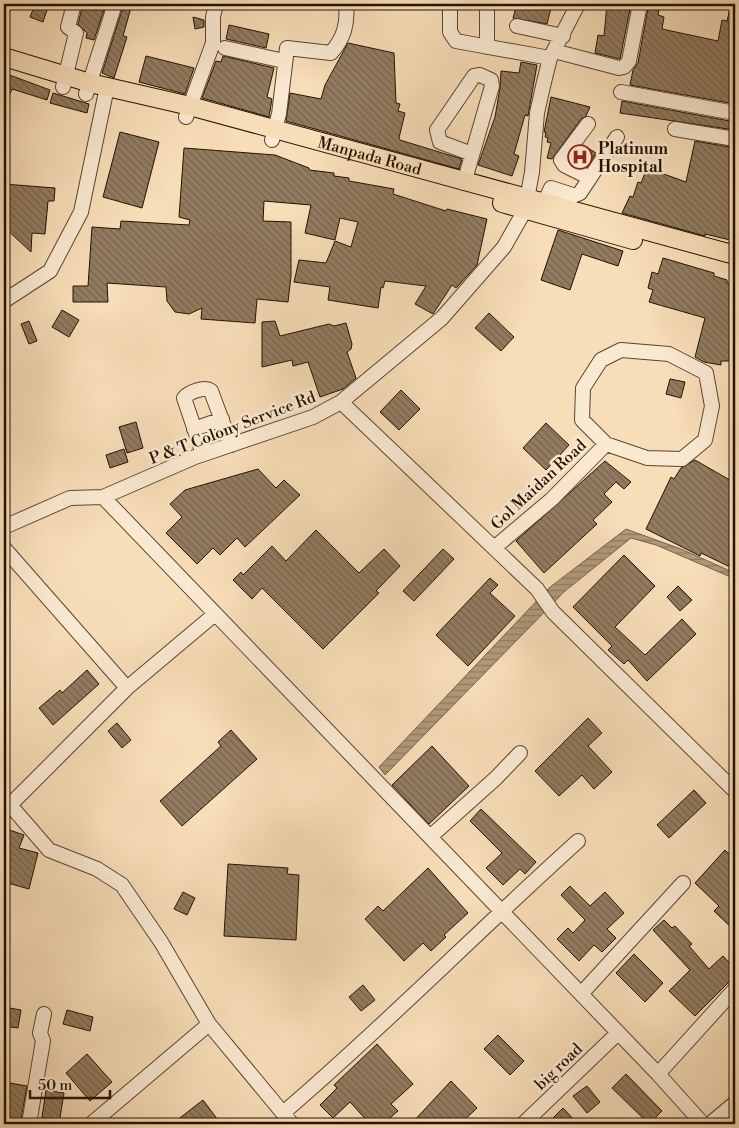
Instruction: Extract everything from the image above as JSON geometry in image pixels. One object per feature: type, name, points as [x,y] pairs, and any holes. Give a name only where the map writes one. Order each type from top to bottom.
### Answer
[{"type":"main road","name":"Manpada Road","points":[[4,58],[64,82]]},
{"type":"main road","name":"Manpada Road","points":[[4,69],[188,112],[732,260]]},
{"type":"main road","name":"Manpada Road","points":[[440,181],[464,183],[533,206],[568,202],[613,228]]},
{"type":"street","points":[[64,82],[76,33],[68,27],[74,4]]},
{"type":"street","points":[[4,300],[50,272],[81,212],[97,91],[115,4]]},
{"type":"street","points":[[188,112],[213,42],[213,17],[216,4]]},
{"type":"street","points":[[273,135],[279,114],[285,51],[289,47],[331,53],[344,32],[348,20],[346,4]]},
{"type":"street","points":[[450,4],[451,36],[459,43],[552,55],[619,68],[624,67],[629,61],[640,4]]},
{"type":"street","points":[[459,4],[459,43]]},
{"type":"street","points":[[488,4],[488,48]]},
{"type":"street","name":"P & T Colony Service Rd","points":[[103,497],[203,454],[313,417],[341,402],[442,318],[504,247],[533,206],[532,172],[537,114],[552,55],[578,4]]},
{"type":"street","points":[[518,26],[563,36]]},
{"type":"street","points":[[225,48],[284,60]]},
{"type":"street","points":[[464,183],[492,86],[490,80],[480,74],[474,76],[437,130],[440,142],[472,154]]},
{"type":"street","points":[[621,92],[735,113]]},
{"type":"street","points":[[588,124],[561,160],[564,165],[590,178]]},
{"type":"street","points":[[675,129],[735,139]]},
{"type":"street","points":[[568,202],[580,193],[617,137]]},
{"type":"street","name":"Gol Maidan Road","points":[[621,350],[668,354],[706,373],[712,406],[705,440],[682,459],[648,458],[606,444],[582,420],[583,388],[601,360],[621,350]]},
{"type":"street","points":[[203,454],[184,398],[186,395],[203,388],[211,391],[231,445]]},
{"type":"street","points":[[341,402],[537,589],[553,612],[735,791]]},
{"type":"street","points":[[194,429],[222,419]]},
{"type":"street","name":"Gol Maidan Road","points":[[494,548],[552,499],[606,444]]},
{"type":"street","points":[[4,527],[70,498],[103,497],[658,1074],[703,1124]]},
{"type":"street","points":[[4,548],[127,688]]},
{"type":"street","points":[[215,614],[127,688],[7,802],[49,850],[97,868],[122,886],[161,942],[209,1024],[288,1119],[501,911],[578,841]]},
{"type":"street","points":[[430,837],[496,778],[520,753]]},
{"type":"street","points":[[581,994],[683,884]]},
{"type":"street","points":[[658,1074],[735,989]]},
{"type":"street","points":[[29,1124],[42,1041],[40,1033],[44,1014]]},
{"type":"street","points":[[91,1124],[209,1024]]},
{"type":"street","name":"big road","points":[[523,1124],[618,1033]]},
{"type":"street","points":[[710,1124],[735,1103]]},
{"type":"shaded area","points":[[626,529],[681,549],[728,570],[735,565],[735,576],[733,578],[656,545],[631,538],[565,591],[385,775],[379,767],[549,588]]},
{"type":"building","points":[[35,4],[49,4],[43,22],[30,17]]},
{"type":"building","points":[[83,4],[106,4],[94,40],[86,38],[87,33],[78,24]]},
{"type":"building","points":[[124,4],[132,4],[123,36],[127,37],[114,78],[102,73]]},
{"type":"building","points":[[517,4],[552,4],[547,24],[513,18]]},
{"type":"building","points":[[607,4],[631,4],[620,59],[595,53],[598,35],[604,36]]},
{"type":"building","points":[[731,4],[735,4],[735,104],[630,85],[633,70],[638,63],[648,8],[659,10],[658,15],[664,17],[662,29],[718,41],[722,20],[727,21]]},
{"type":"building","points":[[193,17],[204,20],[204,27],[195,29]]},
{"type":"building","points":[[229,25],[269,34],[266,48],[226,39]]},
{"type":"building","points":[[348,43],[394,53],[396,103],[400,104],[398,111],[405,113],[400,140],[462,159],[459,169],[286,121],[290,93],[321,99],[325,85]]},
{"type":"building","points":[[146,56],[194,68],[185,94],[139,82]]},
{"type":"building","points":[[223,56],[274,68],[267,97],[272,99],[269,117],[202,98],[216,61],[221,62]]},
{"type":"building","points":[[521,62],[537,65],[528,116],[525,115],[514,154],[519,156],[512,176],[478,165],[495,117],[501,71],[519,73]]},
{"type":"building","points":[[4,73],[50,90],[47,100],[12,89],[4,108]]},
{"type":"building","points":[[53,93],[89,104],[87,113],[50,103]]},
{"type":"building","points":[[551,97],[590,107],[586,116],[581,119],[552,159],[547,158],[551,143],[547,142],[548,138],[545,137],[546,132],[544,132]]},
{"type":"building","points":[[622,101],[735,122],[735,130],[620,113]]},
{"type":"building","points":[[120,132],[159,142],[142,208],[103,197]]},
{"type":"building","points":[[695,141],[735,148],[735,218],[730,240],[705,234],[705,236],[622,213],[630,196],[633,197],[638,182],[641,183],[647,168],[686,182]]},
{"type":"building","points":[[583,145],[596,153],[587,167],[572,159]]},
{"type":"building","points":[[184,148],[275,155],[309,168],[309,170],[334,173],[334,176],[349,178],[349,181],[394,189],[393,194],[446,211],[447,209],[487,219],[477,265],[456,288],[452,285],[433,314],[415,304],[426,286],[385,281],[383,288],[381,287],[378,308],[328,300],[330,287],[294,282],[299,260],[326,263],[335,241],[351,247],[358,222],[340,218],[335,240],[305,233],[311,205],[264,201],[263,221],[291,222],[291,276],[288,302],[257,299],[255,323],[201,319],[202,308],[189,314],[175,312],[167,301],[166,287],[107,283],[108,302],[73,302],[73,286],[88,286],[92,227],[120,229],[121,221],[189,225],[190,220],[179,217]]},
{"type":"building","points":[[4,184],[55,188],[54,201],[48,201],[45,234],[32,233],[31,252],[4,227]]},
{"type":"building","points":[[558,230],[623,251],[618,266],[582,254],[570,290],[541,280]]},
{"type":"building","points":[[663,258],[714,273],[714,276],[727,280],[727,283],[735,283],[735,361],[721,361],[721,365],[704,362],[695,357],[705,318],[649,302],[653,290],[648,288],[652,272],[658,274]]},
{"type":"building","points":[[62,310],[79,320],[69,337],[52,327]]},
{"type":"building","points":[[489,313],[514,337],[501,351],[475,328]]},
{"type":"building","points":[[29,321],[37,341],[29,344],[21,324]]},
{"type":"building","points":[[275,321],[280,336],[329,324],[334,326],[346,323],[352,344],[351,349],[347,352],[356,378],[343,389],[320,397],[308,362],[293,366],[292,360],[262,367],[262,322]]},
{"type":"building","points":[[670,379],[685,382],[681,398],[666,394]]},
{"type":"building","points":[[401,390],[420,409],[399,430],[380,412]]},
{"type":"building","points":[[136,422],[143,448],[127,453],[119,427]]},
{"type":"building","points":[[546,423],[569,445],[546,470],[523,448]]},
{"type":"building","points":[[124,449],[128,462],[110,468],[106,455]]},
{"type":"building","points":[[695,460],[735,483],[735,557],[730,567],[701,553],[700,556],[646,529],[671,477],[674,479],[681,468]]},
{"type":"building","points":[[605,461],[631,482],[624,489],[616,482],[604,494],[612,502],[593,520],[597,524],[544,573],[516,541]]},
{"type":"building","points":[[258,469],[276,488],[284,480],[300,495],[245,547],[237,538],[220,555],[213,548],[197,564],[166,533],[182,517],[170,504],[185,490]]},
{"type":"building","points":[[316,530],[359,573],[384,549],[400,566],[376,591],[379,593],[323,649],[262,588],[252,599],[233,580],[241,572],[243,575],[272,546],[286,561]]},
{"type":"building","points":[[443,549],[454,559],[414,601],[403,591]]},
{"type":"building","points":[[624,555],[655,586],[615,627],[645,655],[682,619],[696,634],[647,681],[628,660],[624,664],[608,650],[612,646],[573,607]]},
{"type":"building","points":[[490,578],[498,585],[490,593],[515,616],[468,666],[436,635]]},
{"type":"building","points":[[678,586],[692,600],[680,611],[667,597]]},
{"type":"building","points":[[87,670],[99,684],[53,725],[39,708],[60,690],[62,693]]},
{"type":"building","points":[[588,718],[602,733],[588,746],[612,772],[594,789],[582,775],[559,796],[535,771]]},
{"type":"building","points":[[117,723],[131,740],[122,748],[108,731]]},
{"type":"building","points":[[231,730],[257,759],[182,826],[160,801],[221,746],[218,742]]},
{"type":"building","points":[[432,746],[469,786],[429,824],[392,785]]},
{"type":"building","points":[[694,790],[706,803],[669,838],[657,825]]},
{"type":"building","points":[[481,809],[536,862],[525,874],[520,869],[503,885],[486,868],[502,853],[470,821]]},
{"type":"building","points":[[4,828],[24,835],[19,848],[38,853],[29,889],[4,882]]},
{"type":"building","points":[[725,850],[735,860],[735,931],[714,911],[719,906],[695,883]]},
{"type":"building","points":[[228,864],[288,868],[287,874],[299,875],[296,940],[224,936]]},
{"type":"building","points":[[428,868],[468,913],[444,935],[446,937],[431,951],[423,943],[404,961],[365,919],[378,906],[383,911]]},
{"type":"building","points":[[570,886],[590,906],[605,892],[624,913],[607,929],[616,938],[602,952],[594,945],[579,961],[557,939],[568,928],[573,933],[585,920],[561,895]]},
{"type":"building","points":[[183,892],[195,898],[187,915],[174,909]]},
{"type":"building","points":[[664,920],[672,928],[675,926],[692,944],[689,946],[709,969],[723,956],[735,969],[735,976],[695,1016],[669,991],[690,970],[653,930]]},
{"type":"building","points":[[634,954],[663,983],[645,1002],[616,973]]},
{"type":"building","points":[[363,985],[375,1000],[361,1011],[349,997]]},
{"type":"building","points":[[4,1007],[21,1010],[18,1028],[4,1026]]},
{"type":"building","points":[[67,1010],[93,1017],[90,1031],[63,1024]]},
{"type":"building","points":[[498,1035],[524,1061],[510,1075],[484,1049]]},
{"type":"building","points":[[377,1044],[413,1084],[391,1104],[398,1111],[383,1124],[370,1124],[350,1102],[333,1118],[320,1105],[337,1088],[334,1085]]},
{"type":"building","points":[[87,1054],[112,1082],[90,1101],[66,1073]]},
{"type":"building","points":[[626,1074],[662,1111],[649,1124],[612,1088]]},
{"type":"building","points":[[451,1081],[477,1108],[460,1124],[411,1124]]},
{"type":"building","points":[[4,1082],[27,1086],[20,1124],[4,1124]]},
{"type":"building","points":[[587,1086],[600,1102],[587,1113],[573,1096]]},
{"type":"building","points":[[46,1090],[64,1093],[59,1124],[41,1124]]},
{"type":"building","points":[[203,1100],[221,1124],[172,1124]]},
{"type":"building","points":[[563,1108],[578,1124],[556,1124],[551,1120]]},
{"type":"place","name":"Platinum Hospital","points":[[580,157]]}]
